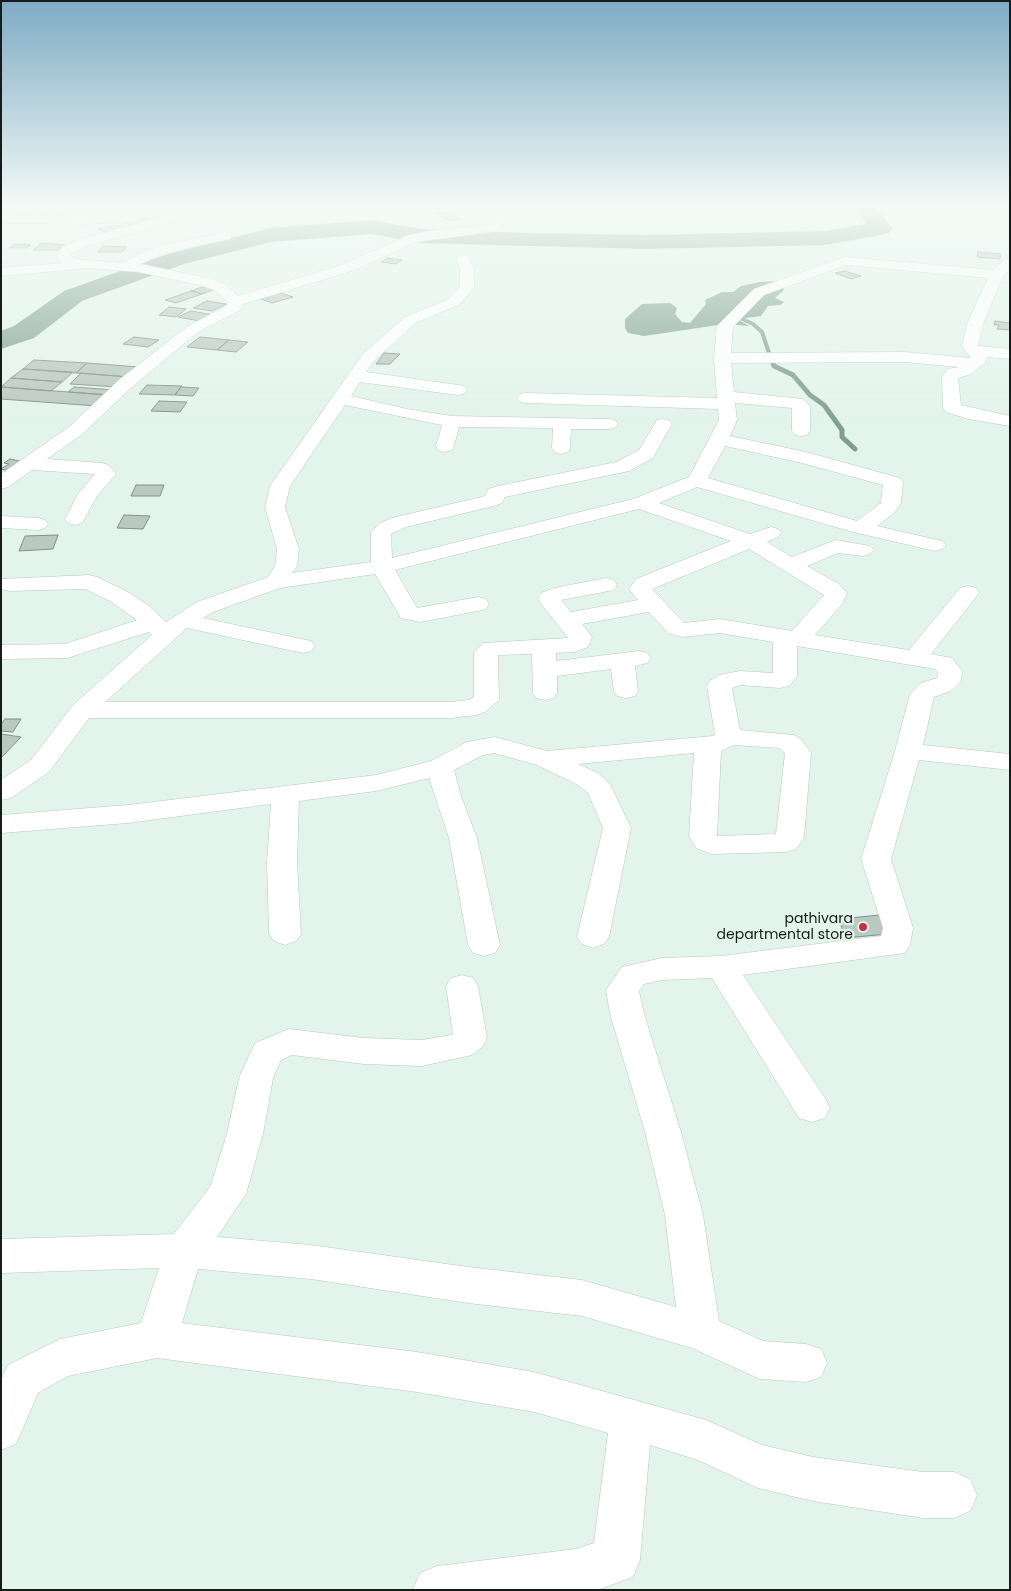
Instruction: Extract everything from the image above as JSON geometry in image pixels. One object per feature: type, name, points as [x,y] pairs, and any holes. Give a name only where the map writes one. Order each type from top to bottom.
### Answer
[{"type":"street","points":[[196,279],[219,287],[236,301]]},
{"type":"street","points":[[236,301],[309,279]]},
{"type":"street","points":[[276,582],[286,566],[288,550],[283,527],[275,507],[280,486],[342,399],[368,358],[397,329],[410,320],[454,302],[467,287],[467,279]]},
{"type":"street","points":[[1,652],[67,651],[167,626],[205,607],[276,582],[382,568],[640,503],[696,481],[702,474],[728,420],[722,358],[728,322],[759,292],[793,279]]},
{"type":"street","points":[[975,358],[970,342],[975,324],[996,294],[997,279]]},
{"type":"street","points":[[1,483],[75,432],[126,383],[193,329],[235,307],[236,301]]},
{"type":"street","points":[[722,358],[975,358],[1010,354]]},
{"type":"street","points":[[975,358],[965,370],[954,373],[950,378],[952,408],[968,414],[1010,421]]},
{"type":"street","points":[[898,372],[950,378]]},
{"type":"street","points":[[356,376],[458,390]]},
{"type":"street","points":[[526,398],[726,401],[796,396],[801,406],[801,431]]},
{"type":"street","points":[[342,399],[407,414],[452,421],[609,424]]},
{"type":"street","points":[[445,446],[452,421]]},
{"type":"street","points":[[561,448],[562,422]]},
{"type":"street","points":[[478,604],[420,615],[409,613],[382,568],[382,532],[387,527],[399,522],[496,499],[495,493],[498,492],[622,467],[646,454],[663,424]]},
{"type":"street","points":[[720,439],[806,458],[893,482],[891,503],[888,509],[860,528]]},
{"type":"street","points":[[30,464],[102,469],[106,474],[88,494],[75,519]]},
{"type":"street","points":[[696,481],[860,528],[936,545]]},
{"type":"street","points":[[546,760],[718,741],[785,741],[794,746],[798,753],[790,838],[786,843],[712,845],[706,842],[703,836],[718,741],[719,686],[728,680],[740,678],[780,681],[785,676],[791,638],[835,598],[836,593],[791,565],[761,537],[640,503]]},
{"type":"street","points":[[1,522],[38,524]]},
{"type":"street","points":[[700,1332],[684,1215],[661,1124],[627,1014],[622,990],[632,975],[662,969],[721,967],[894,945],[898,928],[876,859],[908,751],[922,694],[930,688],[942,686],[949,681],[950,671],[944,663],[916,657],[720,626],[682,630],[676,628],[640,589],[644,584],[761,537]]},
{"type":"street","points":[[791,565],[836,546],[863,550]]},
{"type":"street","points":[[9,584],[88,582],[118,596],[167,626],[303,646]]},
{"type":"street","points":[[544,658],[580,642],[580,637],[550,601],[550,598],[606,584]]},
{"type":"street","points":[[916,657],[968,593]]},
{"type":"street","points":[[566,620],[654,604]]},
{"type":"street","points":[[1,792],[40,766],[82,710],[167,626]]},
{"type":"street","points":[[82,710],[450,710],[476,707],[486,700],[486,652],[491,648],[544,658],[630,659],[626,691]]},
{"type":"street","points":[[544,658],[545,693]]},
{"type":"street","points":[[1,824],[34,823],[128,814],[376,783],[440,768],[476,748],[495,745],[546,760],[588,779],[600,790],[617,828],[593,937]]},
{"type":"street","points":[[908,751],[1010,762]]},
{"type":"street","points":[[440,768],[447,796],[462,838],[484,945]]},
{"type":"street","points":[[285,934],[282,862],[286,795]]},
{"type":"street","points":[[721,967],[812,1108]]},
{"type":"street","points":[[157,1339],[184,1251],[227,1194],[245,1134],[256,1078],[267,1052],[289,1042],[364,1051],[422,1053],[460,1046],[470,1038],[462,986]]},
{"type":"street","points":[[1,1256],[122,1251],[184,1251],[311,1262],[468,1285],[582,1298],[700,1332],[760,1360],[806,1363]]},
{"type":"street","points":[[1,1429],[23,1379],[60,1358],[157,1339],[417,1372],[514,1389],[632,1419],[706,1441],[758,1466],[813,1479],[923,1495],[954,1495]]},
{"type":"street","points":[[438,1590],[577,1581],[616,1560],[625,1460],[632,1419]]},
{"type":"shaded area","points":[[776,281],[789,285],[783,287],[784,290],[775,298],[784,302],[780,305],[768,306],[761,316],[737,319],[749,326],[725,324],[644,336],[628,333],[625,328],[625,319],[642,304],[670,303],[677,308],[675,314],[682,322],[690,323],[706,304],[705,300],[722,292],[733,292],[741,286]]},
{"type":"building","points":[[208,285],[218,288],[202,294],[191,291]]},
{"type":"building","points":[[191,291],[202,294],[176,303],[165,300]]},
{"type":"building","points":[[278,292],[293,297],[272,303],[258,298]]},
{"type":"building","points":[[207,301],[226,304],[212,311],[193,308]]},
{"type":"building","points":[[169,307],[186,309],[176,317],[159,315]]},
{"type":"building","points":[[191,311],[214,315],[200,321],[178,317]]},
{"type":"building","points":[[995,321],[1010,323],[1010,330],[997,329],[999,325],[994,325]]},
{"type":"building","points":[[134,337],[159,340],[148,347],[123,344]]},
{"type":"building","points":[[200,337],[229,340],[217,350],[187,347]]},
{"type":"building","points":[[229,340],[248,342],[236,352],[217,350]]},
{"type":"building","points":[[384,353],[400,354],[390,364],[376,364]]},
{"type":"building","points":[[34,360],[87,363],[76,373],[23,369]]},
{"type":"building","points":[[87,363],[139,367],[129,377],[76,373]]},
{"type":"building","points":[[23,369],[73,372],[62,382],[11,378]]},
{"type":"building","points":[[81,373],[129,377],[118,387],[70,384]]},
{"type":"building","points":[[11,378],[62,382],[51,391],[1,387]]},
{"type":"building","points":[[147,385],[182,386],[175,395],[139,394]]},
{"type":"building","points":[[1,387],[109,395],[97,406],[1,399]]},
{"type":"building","points":[[74,387],[115,390],[109,395],[68,392]]},
{"type":"building","points":[[181,387],[199,388],[193,396],[175,395]]},
{"type":"building","points":[[159,401],[187,402],[180,412],[151,411]]},
{"type":"building","points":[[10,459],[24,462],[9,471],[1,469],[9,464],[4,463]]},
{"type":"building","points":[[136,485],[164,485],[160,496],[131,496]]},
{"type":"building","points":[[124,515],[150,516],[143,529],[117,528]]},
{"type":"building","points":[[58,535],[53,549],[19,551],[25,536]]},
{"type":"building","points":[[5,719],[21,719],[13,732],[1,731],[1,725]]},
{"type":"building","points":[[1,734],[21,737],[1,758]]},
{"type":"building","name":"pathivara departmental store","points":[[880,915],[888,934],[845,938],[839,919]]},
{"type":"waterway","points":[[1,341],[24,332],[73,296],[120,279]]},
{"type":"waterway","points":[[740,318],[753,324],[762,332],[770,356]]},
{"type":"waterway","points":[[770,354],[774,366],[793,375],[810,395],[824,405],[842,430],[842,437],[855,449]]},
{"type":"place","name":"pathivara departmental store","points":[[863,927]]}]
